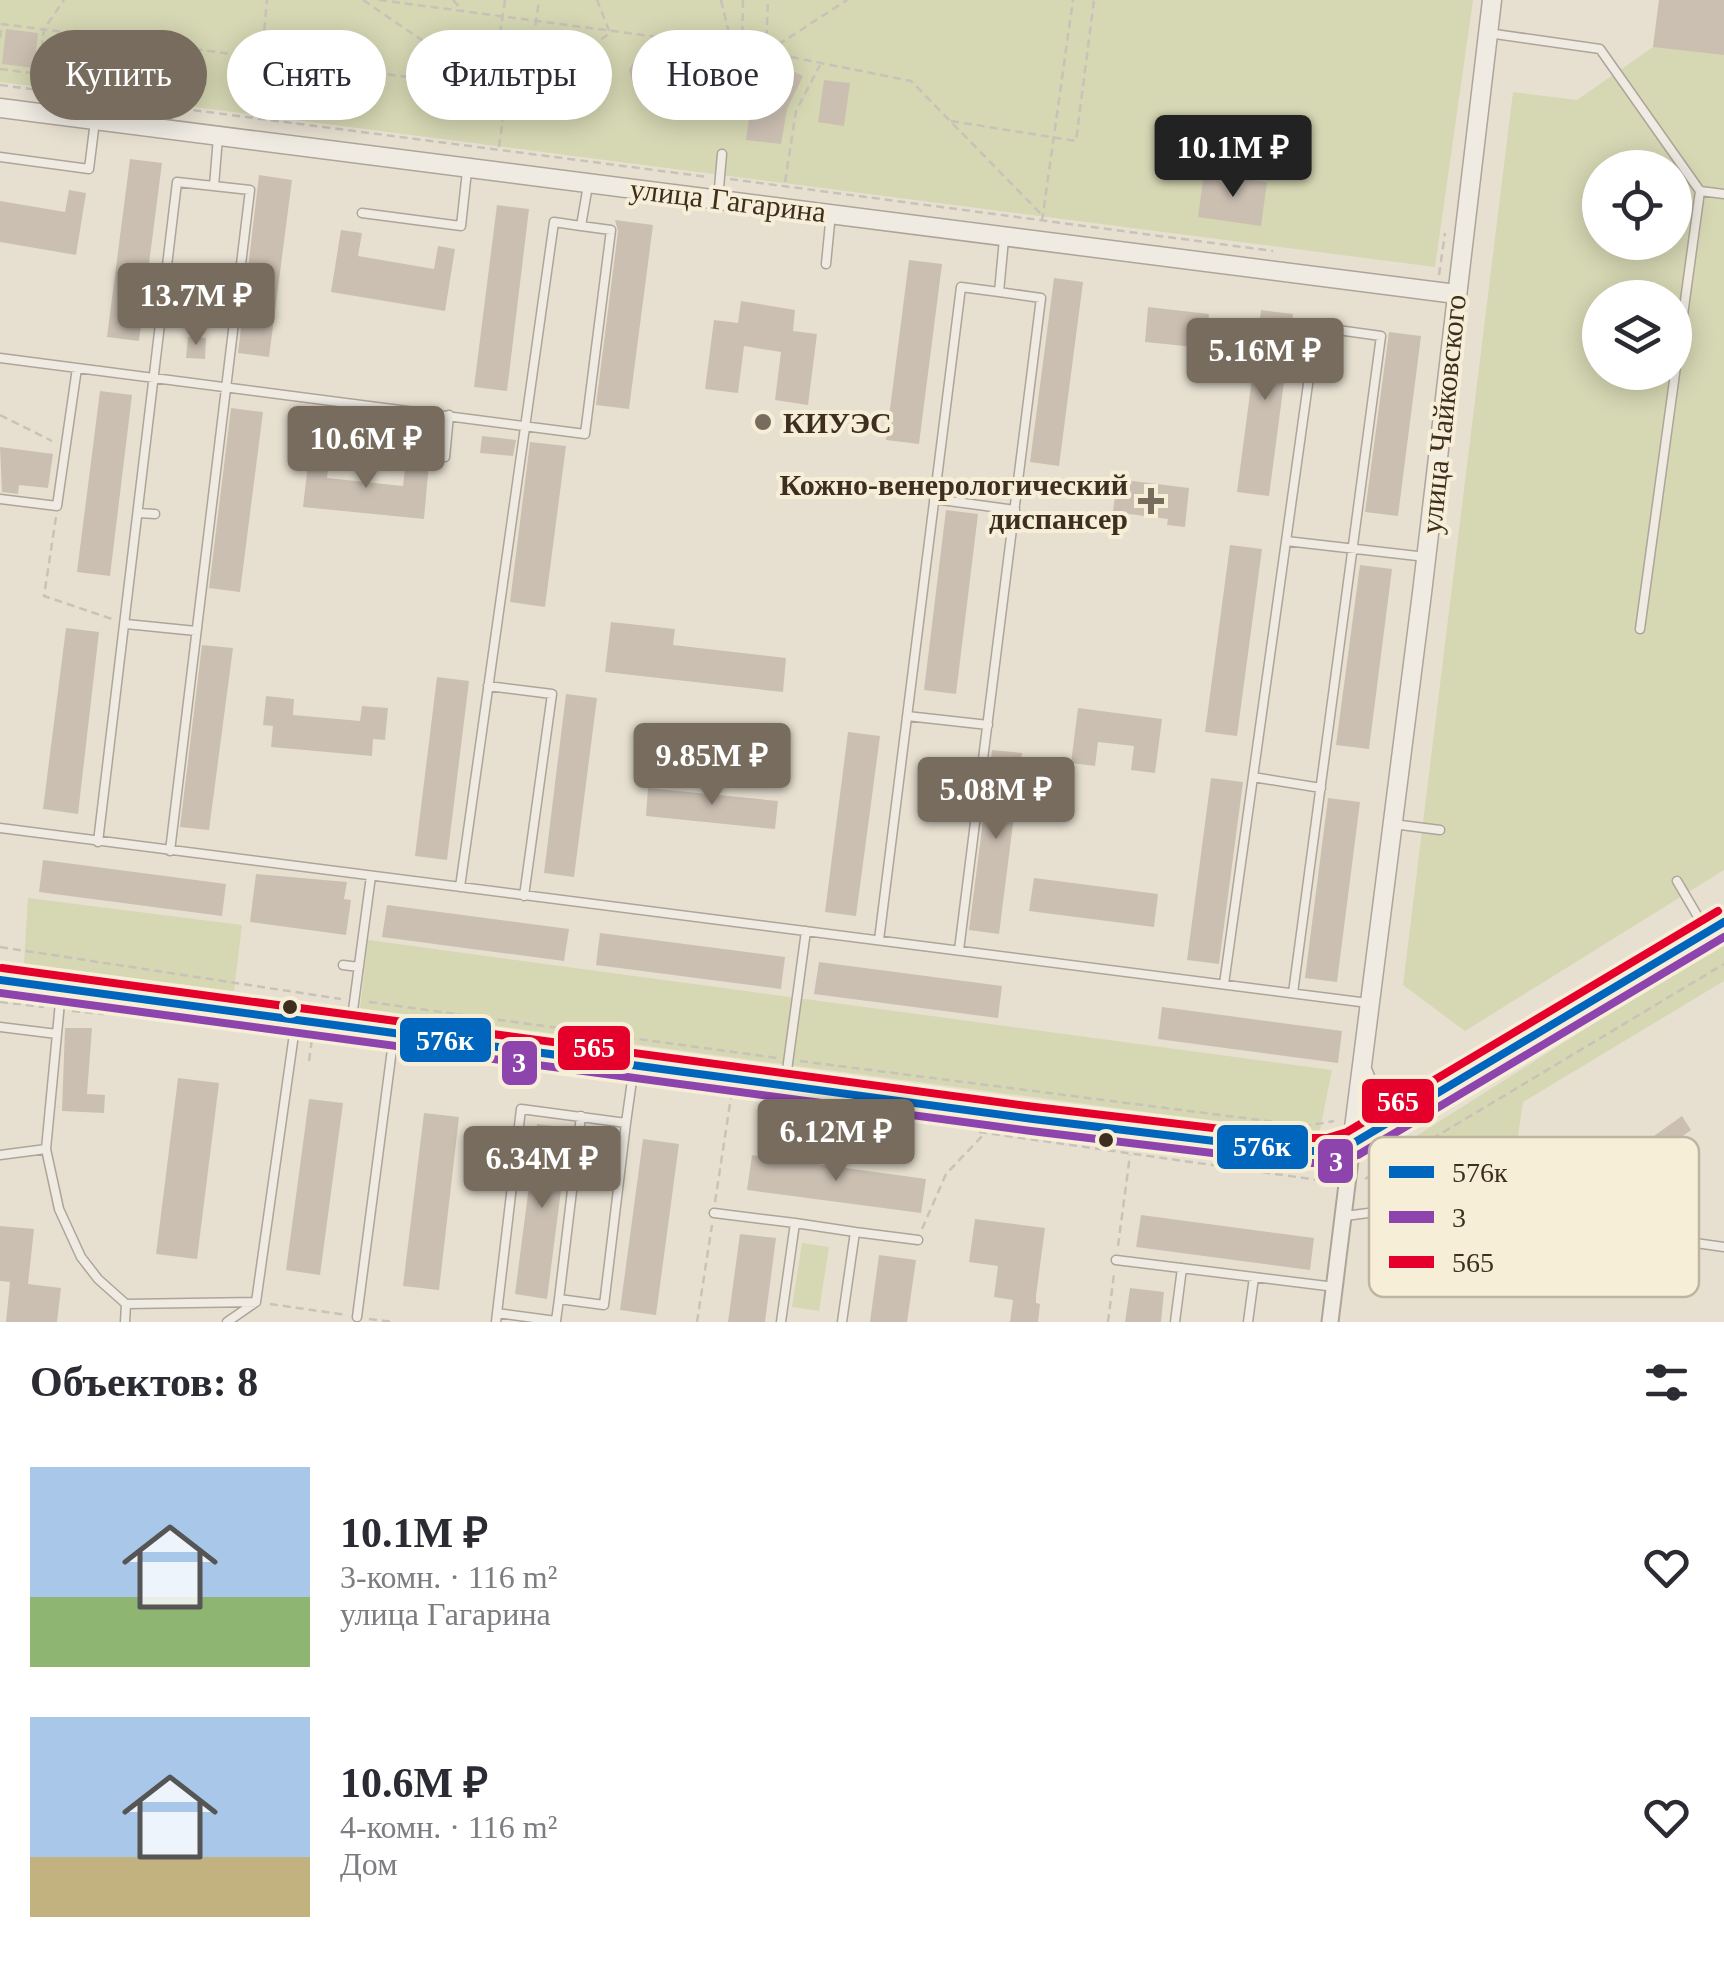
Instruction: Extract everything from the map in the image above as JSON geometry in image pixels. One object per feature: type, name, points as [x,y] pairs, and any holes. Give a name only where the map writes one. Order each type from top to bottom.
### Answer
[{"type":"main road","points":[[0,980],[784,1086],[1330,1152],[1410,1112],[1716,927]]},
{"type":"street","name":"улица Чайковского","points":[[1330,1322],[1492,0]]},
{"type":"street","name":"улица Гагарина","points":[[0,108],[1456,294]]},
{"type":"street","points":[[1361,1067],[1366,1084],[1376,1096],[1410,1112]]},
{"type":"lane","points":[[1488,33],[1600,49],[1700,192],[1640,629]]},
{"type":"lane","points":[[0,157],[89,169],[95,121]]},
{"type":"lane","points":[[214,186],[218,137]]},
{"type":"lane","points":[[718,199],[722,154]]},
{"type":"lane","points":[[362,213],[462,226],[467,168]]},
{"type":"lane","points":[[98,842],[177,182],[250,190],[170,851]]},
{"type":"lane","points":[[582,226],[589,182]]},
{"type":"lane","points":[[1700,192],[1724,194]]},
{"type":"lane","points":[[826,264],[831,213]]},
{"type":"lane","points":[[0,358],[525,425],[585,434],[611,230],[554,222],[525,425],[488,686],[460,888]]},
{"type":"lane","points":[[998,292],[1004,235]]},
{"type":"lane","points":[[879,940],[961,287],[1041,298],[959,950]]},
{"type":"lane","points":[[1224,984],[1316,327],[1381,336],[1294,992]]},
{"type":"lane","points":[[0,499],[58,506],[77,368]]},
{"type":"lane","points":[[323,442],[445,457],[450,416]]},
{"type":"lane","points":[[934,499],[1015,510]]},
{"type":"lane","points":[[140,512],[156,514]]},
{"type":"lane","points":[[1286,541],[1426,557]]},
{"type":"lane","points":[[126,624],[196,631]]},
{"type":"lane","points":[[488,686],[552,694],[524,896]]},
{"type":"lane","points":[[907,716],[988,725]]},
{"type":"lane","points":[[1253,778],[1321,788]]},
{"type":"lane","points":[[1393,824],[1440,830]]},
{"type":"lane","points":[[0,828],[1368,1003]]},
{"type":"lane","points":[[351,1028],[371,876]]},
{"type":"lane","points":[[1677,881],[1716,927]]},
{"type":"lane","points":[[784,1086],[806,931]]},
{"type":"lane","points":[[343,965],[359,967]]},
{"type":"lane","points":[[61,988],[46,1150],[59,1208],[81,1256],[98,1279],[126,1304],[256,1302]]},
{"type":"lane","points":[[227,1322],[256,1302],[296,1020]]},
{"type":"lane","points":[[0,1027],[57,1034]]},
{"type":"lane","points":[[357,1317],[394,1034]]},
{"type":"lane","points":[[558,1299],[604,1304],[634,1066]]},
{"type":"lane","points":[[580,1116],[556,1322],[496,1318],[521,1109],[580,1116],[626,1123]]},
{"type":"lane","points":[[0,1154],[46,1150]]},
{"type":"lane","points":[[714,1213],[918,1240]]},
{"type":"lane","points":[[1345,1216],[1369,1213]]},
{"type":"lane","points":[[781,1322],[795,1223]]},
{"type":"lane","points":[[842,1322],[855,1232]]},
{"type":"lane","points":[[1699,1243],[1724,1247]]},
{"type":"lane","points":[[1116,1260],[1335,1287]]},
{"type":"lane","points":[[1176,1322],[1182,1268]]},
{"type":"lane","points":[[1248,1322],[1254,1277]]},
{"type":"lane","points":[[124,1322],[126,1304]]},
{"type":"path","points":[[0,68],[39,74],[44,29],[64,0]]},
{"type":"path","points":[[265,30],[268,0]]},
{"type":"path","points":[[363,0],[407,30]]},
{"type":"path","points":[[379,0],[585,30]]},
{"type":"path","points":[[453,0],[462,10]]},
{"type":"path","points":[[501,30],[505,0]]},
{"type":"path","points":[[535,30],[539,0]]},
{"type":"path","points":[[597,0],[608,30]]},
{"type":"path","points":[[721,0],[728,30]]},
{"type":"path","points":[[742,30],[743,0]]},
{"type":"path","points":[[767,30],[768,0]]},
{"type":"path","points":[[794,35],[847,0]]},
{"type":"path","points":[[1039,239],[1073,0]]},
{"type":"path","points":[[950,121],[1076,141],[1094,0]]},
{"type":"path","points":[[0,38],[2,24],[227,53]]},
{"type":"path","points":[[794,59],[911,81],[1043,216]]},
{"type":"path","points":[[784,182],[796,111],[821,64]]},
{"type":"path","points":[[496,172],[503,120]]},
{"type":"path","points":[[0,415],[65,448]]},
{"type":"path","points":[[58,506],[44,596],[126,624]]},
{"type":"path","points":[[0,947],[316,998],[1306,1126],[1334,1121]]},
{"type":"path","points":[[1436,1137],[1724,964]]},
{"type":"path","points":[[309,1061],[312,1038]]},
{"type":"path","points":[[918,1240],[946,1174],[985,1133]]},
{"type":"path","points":[[1108,1322],[1130,1154]]},
{"type":"path","points":[[1363,1181],[1369,1177]]},
{"type":"path","points":[[256,1302],[393,1322]]},
{"type":"green space","points":[[0,0],[1473,0],[1435,267],[295,120],[386,120],[386,30],[227,30],[227,111],[207,109],[207,30],[30,30],[30,86],[0,82]]},
{"type":"green space","points":[[1659,0],[1724,0],[1724,870],[1465,1031],[1403,985],[1513,92],[1577,100],[1653,47]]},
{"type":"green space","points":[[28,898],[242,925],[234,991],[24,964]]},
{"type":"green space","points":[[368,940],[1332,1070],[1319,1135],[360,1008]]},
{"type":"green space","points":[[1724,941],[1724,981],[1523,1102],[1518,1137],[1415,1137]]},
{"type":"green space","points":[[802,1243],[829,1247],[819,1311],[792,1307]]},
{"type":"building","points":[[1659,0],[1724,0],[1724,55],[1653,47]]},
{"type":"building","points":[[6,29],[30,32],[30,68],[2,64]]},
{"type":"building","points":[[794,72],[803,76],[794,95]]},
{"type":"building","points":[[824,80],[850,83],[844,126],[818,122]]},
{"type":"building","points":[[749,120],[785,120],[781,144],[746,140]]},
{"type":"building","points":[[130,159],[162,163],[139,341],[107,337]]},
{"type":"building","points":[[1204,174],[1267,182],[1261,226],[1198,217]]},
{"type":"building","points":[[259,175],[292,180],[269,357],[238,353]]},
{"type":"building","points":[[69,190],[86,193],[76,255],[0,242],[0,201],[65,212]]},
{"type":"building","points":[[497,205],[529,209],[507,391],[474,387]]},
{"type":"building","points":[[615,220],[653,225],[629,409],[596,405],[618,231]]},
{"type":"building","points":[[341,230],[362,233],[358,256],[434,269],[438,246],[455,249],[445,311],[331,292]]},
{"type":"building","points":[[909,260],[942,264],[919,444],[886,440]]},
{"type":"building","points":[[1054,278],[1083,282],[1059,466],[1030,462]]},
{"type":"building","points":[[741,301],[795,310],[793,331],[817,334],[808,405],[775,400],[781,352],[744,346],[738,393],[705,389],[714,320],[738,323]]},
{"type":"building","points":[[1148,307],[1209,314],[1205,348],[1145,342]]},
{"type":"building","points":[[1261,310],[1293,314],[1269,496],[1237,492]]},
{"type":"building","points":[[1389,332],[1421,336],[1398,516],[1365,512]]},
{"type":"building","points":[[188,337],[206,338],[205,359],[186,358]]},
{"type":"building","points":[[100,391],[132,395],[110,576],[77,572]]},
{"type":"building","points":[[231,408],[263,412],[240,592],[209,588]]},
{"type":"building","points":[[482,436],[516,440],[513,456],[480,453]]},
{"type":"building","points":[[530,442],[566,446],[545,607],[510,602]]},
{"type":"building","points":[[0,447],[53,454],[48,488],[19,485],[18,494],[2,492]]},
{"type":"building","points":[[310,447],[330,450],[327,478],[403,486],[406,460],[429,463],[424,519],[303,507]]},
{"type":"building","name":"Кожно-венерологический диспансер","points":[[1117,479],[1189,488],[1185,527],[1167,525],[1168,519],[1129,514],[1128,521],[1112,519]]},
{"type":"building","points":[[946,510],[978,514],[956,694],[924,690]]},
{"type":"building","points":[[1230,545],[1262,549],[1237,736],[1205,732]]},
{"type":"building","points":[[1360,565],[1392,569],[1369,749],[1336,745]]},
{"type":"building","points":[[611,622],[675,629],[673,645],[786,658],[783,692],[605,672]]},
{"type":"building","points":[[66,628],[99,632],[78,814],[43,809]]},
{"type":"building","points":[[202,645],[233,648],[209,830],[180,827]]},
{"type":"building","points":[[437,677],[469,681],[447,860],[415,856]]},
{"type":"building","points":[[566,694],[597,698],[574,877],[544,873]]},
{"type":"building","points":[[266,696],[294,699],[293,715],[360,721],[362,706],[388,708],[385,740],[373,739],[372,756],[271,747],[273,726],[263,725]]},
{"type":"building","points":[[1078,708],[1162,719],[1155,773],[1131,770],[1134,746],[1098,742],[1095,766],[1071,763]]},
{"type":"building","points":[[848,732],[880,736],[856,916],[825,912]]},
{"type":"building","points":[[992,750],[1022,753],[999,934],[969,930]]},
{"type":"building","points":[[1211,778],[1243,782],[1219,964],[1187,960]]},
{"type":"building","points":[[648,788],[778,801],[775,829],[646,816]]},
{"type":"building","points":[[1328,798],[1360,802],[1337,982],[1305,978]]},
{"type":"building","points":[[43,860],[226,884],[222,916],[39,892]]},
{"type":"building","points":[[256,874],[347,882],[344,899],[351,900],[346,935],[250,922]]},
{"type":"building","points":[[1034,878],[1158,894],[1154,927],[1029,911]]},
{"type":"building","points":[[387,905],[569,929],[564,961],[382,937]]},
{"type":"building","points":[[600,933],[785,957],[781,989],[596,965]]},
{"type":"building","points":[[819,962],[1002,986],[998,1018],[814,994]]},
{"type":"building","points":[[1162,1007],[1342,1031],[1338,1063],[1158,1039]]},
{"type":"building","points":[[65,1028],[92,1028],[87,1094],[105,1095],[104,1113],[62,1111]]},
{"type":"building","points":[[178,1078],[219,1083],[197,1259],[156,1254]]},
{"type":"building","points":[[309,1099],[343,1103],[320,1275],[286,1270]]},
{"type":"building","points":[[424,1113],[459,1117],[439,1290],[403,1286]]},
{"type":"building","points":[[1682,1116],[1691,1130],[1681,1137],[1652,1137]]},
{"type":"building","points":[[537,1124],[569,1128],[547,1299],[515,1294]]},
{"type":"building","points":[[643,1139],[679,1144],[656,1315],[620,1310]]},
{"type":"building","points":[[752,1155],[926,1179],[921,1213],[747,1190]]},
{"type":"building","points":[[1141,1215],[1314,1238],[1310,1270],[1136,1247]]},
{"type":"building","points":[[975,1219],[1045,1228],[1036,1296],[1036,1303],[1040,1304],[1038,1322],[1010,1322],[1013,1300],[994,1297],[998,1266],[969,1262]]},
{"type":"building","points":[[0,1226],[34,1229],[28,1284],[61,1288],[57,1322],[6,1322],[10,1282],[0,1281]]},
{"type":"building","points":[[740,1234],[776,1238],[765,1322],[728,1322]]},
{"type":"building","points":[[879,1255],[916,1260],[907,1322],[870,1322]]},
{"type":"building","points":[[1130,1288],[1164,1292],[1161,1322],[1125,1322]]},
{"type":"transit line","name":"565","points":[[2,968],[1035,1107],[1298,1138],[1327,1138],[1347,1132],[1718,911]]},
{"type":"transit line","name":"576к","points":[[0,980],[1033,1119],[1297,1151],[1329,1151],[1352,1144],[1724,922]]},
{"type":"transit line","name":"3","points":[[1388,1137],[1724,937]]},
{"type":"transit line","name":"3","points":[[0,993],[1295,1163],[1330,1163],[1369,1148]]},
{"type":"place","name":"КИУЭС","points":[[763,422]]},
{"type":"place","name":"Кожно-венерологический диспансер","points":[[1151,501]]}]
